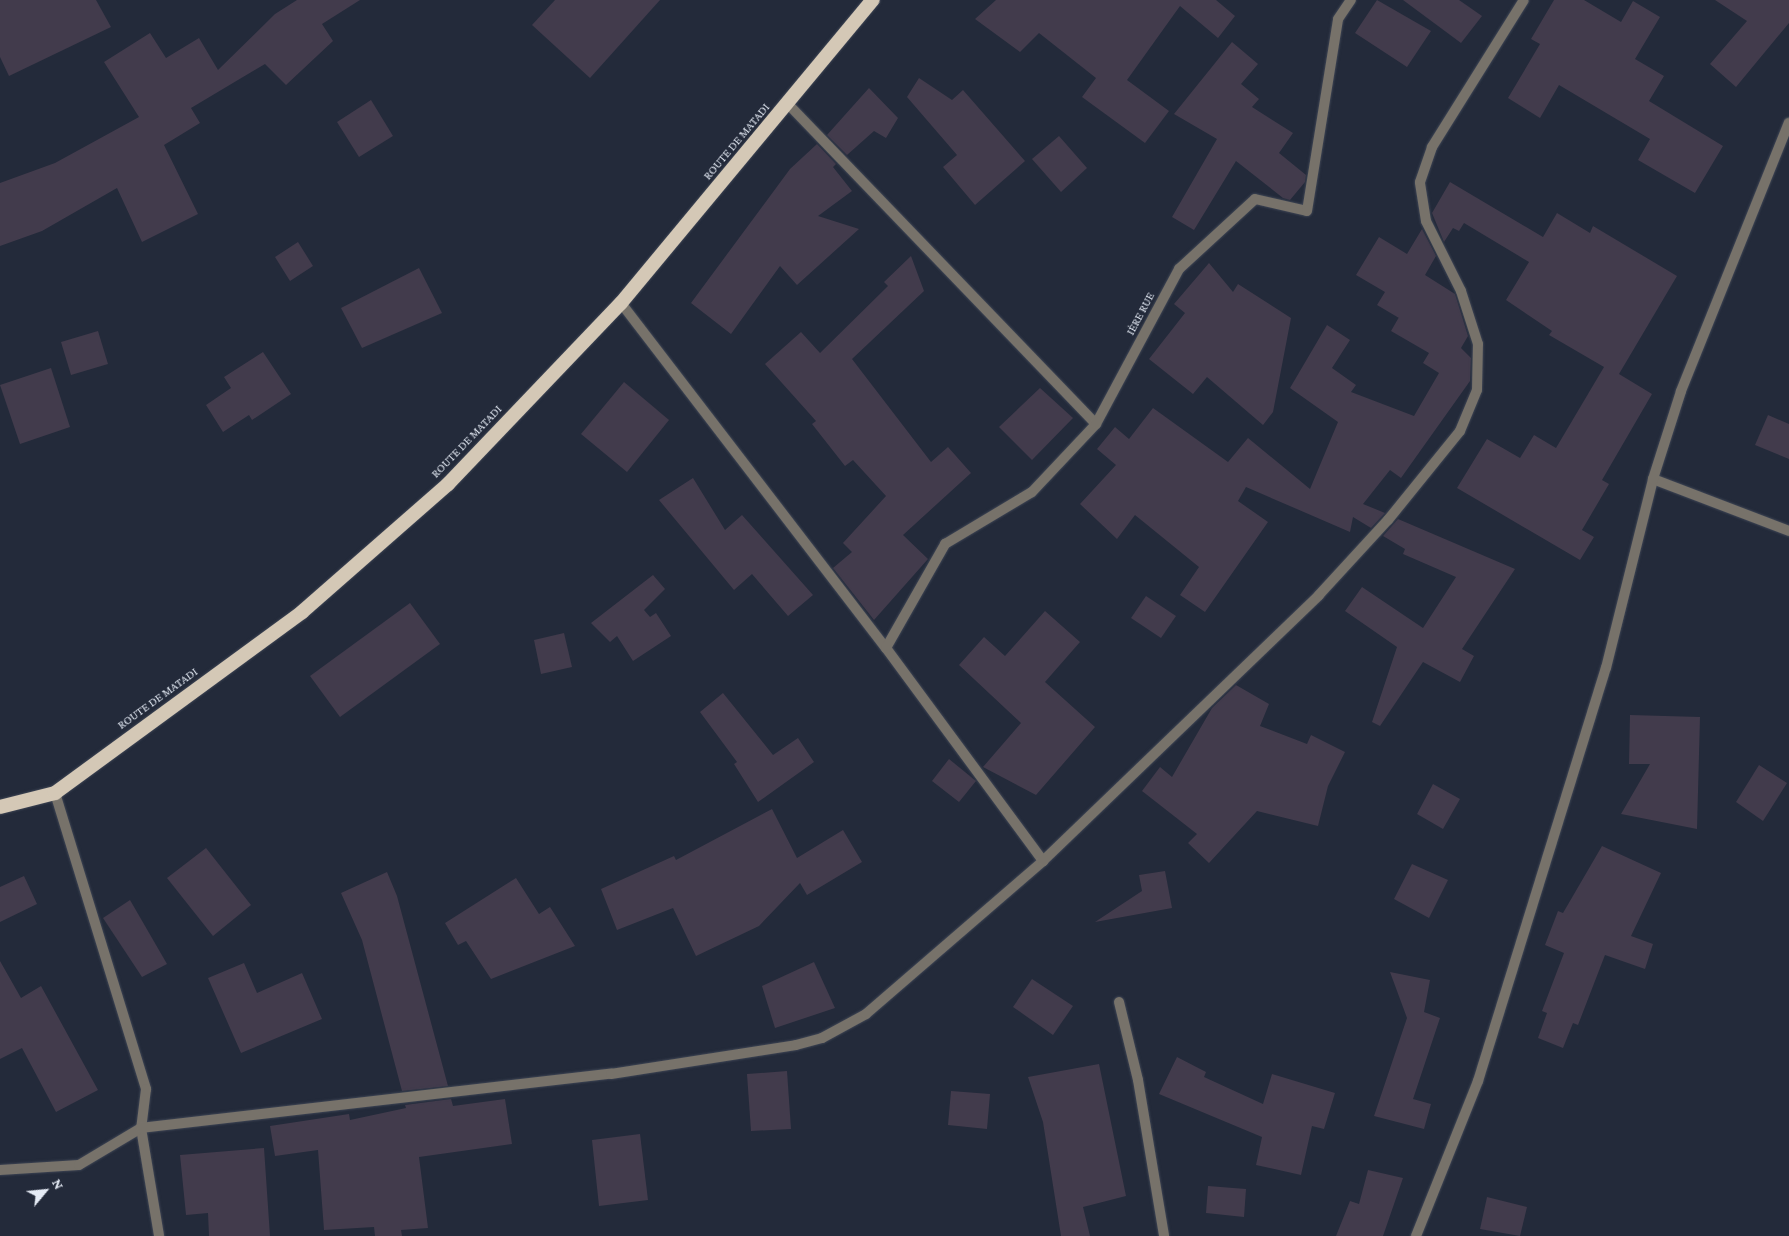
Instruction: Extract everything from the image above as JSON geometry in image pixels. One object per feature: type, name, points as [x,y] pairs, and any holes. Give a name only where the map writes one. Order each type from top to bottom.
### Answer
[{"type":"highway","name":"ROUTE DE MATADI","points":[[0,807],[55,793],[302,612],[448,484],[621,303],[873,0]]},
{"type":"street","name":"IÈRE RUE","points":[[886,648],[945,544],[1032,492],[1096,424],[1179,269],[1255,200],[1307,211],[1338,19],[1351,0]]},
{"type":"street","points":[[0,1170],[79,1165],[141,1128],[611,1074],[822,1038],[866,1014],[1043,862],[1349,564],[1460,430],[1477,390],[1478,344],[1461,291],[1426,221],[1420,182],[1432,147],[1524,0]]},
{"type":"street","points":[[788,104],[1096,424]]},
{"type":"street","points":[[1416,1236],[1478,1081],[1606,668],[1653,479],[1681,391],[1789,124]]},
{"type":"street","points":[[621,303],[886,648],[1043,862]]},
{"type":"street","points":[[1653,479],[1789,531]]},
{"type":"street","points":[[55,793],[146,1089],[141,1128],[159,1236]]},
{"type":"street","points":[[1119,1002],[1138,1080],[1164,1236]]},
{"type":"building","points":[[0,0],[96,0],[111,27],[9,76],[0,57]]},
{"type":"building","points":[[297,0],[360,0],[322,24],[333,41],[286,85],[265,64],[191,108],[200,123],[164,145],[198,214],[142,242],[117,188],[42,231],[0,246],[0,183],[55,163],[139,117],[104,62],[150,33],[166,58],[199,38],[218,70],[275,14]]},
{"type":"building","points":[[555,0],[660,0],[590,78],[532,25]]},
{"type":"building","points":[[996,0],[1216,0],[1235,16],[1218,38],[1180,6],[1127,80],[1169,111],[1145,143],[1082,97],[1096,78],[1039,33],[1020,52],[975,19]]},
{"type":"building","points":[[1377,0],[1431,31],[1407,67],[1355,33]]},
{"type":"building","points":[[1403,0],[1459,0],[1482,16],[1461,43]]},
{"type":"building","points":[[1554,0],[1584,0],[1621,22],[1633,1],[1660,17],[1635,59],[1664,76],[1649,101],[1723,146],[1695,193],[1638,160],[1650,139],[1559,85],[1540,118],[1508,98],[1540,44],[1531,39]]},
{"type":"building","points":[[1715,0],[1789,0],[1789,23],[1736,87],[1710,64],[1747,21]]},
{"type":"building","points":[[1232,42],[1258,64],[1241,84],[1259,99],[1252,107],[1293,133],[1279,153],[1306,175],[1305,182],[1290,200],[1283,198],[1236,161],[1194,230],[1172,217],[1217,139],[1174,114]]},
{"type":"building","points":[[919,78],[952,100],[963,90],[1025,161],[975,205],[943,167],[957,155],[907,97]]},
{"type":"building","points":[[869,88],[898,118],[886,138],[874,131],[847,155],[827,135]]},
{"type":"building","points":[[371,100],[393,136],[359,157],[337,122]]},
{"type":"building","points":[[1059,136],[1087,168],[1061,192],[1032,159]]},
{"type":"building","points":[[817,144],[836,164],[833,167],[852,191],[818,216],[859,229],[797,285],[780,266],[731,334],[691,303],[790,169]]},
{"type":"building","points":[[1450,182],[1543,237],[1557,213],[1590,233],[1593,226],[1677,276],[1619,374],[1652,394],[1602,480],[1609,484],[1582,530],[1594,537],[1580,560],[1457,488],[1487,439],[1520,458],[1534,435],[1556,448],[1604,367],[1549,335],[1552,331],[1506,300],[1529,262],[1464,223],[1459,231],[1453,228],[1444,242],[1432,213]]},
{"type":"building","points":[[1422,229],[1436,256],[1425,275],[1455,294],[1468,336],[1461,348],[1471,358],[1470,381],[1401,478],[1390,470],[1363,504],[1385,513],[1371,528],[1353,517],[1350,532],[1246,487],[1238,501],[1268,522],[1205,612],[1180,595],[1199,567],[1135,515],[1117,539],[1080,504],[1116,465],[1097,449],[1115,427],[1129,439],[1153,408],[1228,462],[1248,438],[1310,489],[1338,422],[1290,388],[1327,325],[1350,340],[1332,368],[1356,385],[1351,392],[1414,416],[1439,373],[1423,363],[1429,353],[1391,331],[1399,318],[1377,305],[1385,292],[1356,275],[1379,237],[1407,254]]},
{"type":"building","points":[[298,242],[313,266],[290,281],[275,257]]},
{"type":"building","points":[[911,256],[924,291],[852,359],[931,462],[948,447],[971,473],[903,535],[928,559],[874,620],[833,568],[852,552],[843,543],[886,496],[853,460],[845,466],[812,424],[816,421],[765,364],[801,332],[820,353],[888,286],[884,282]]},
{"type":"building","points":[[1209,263],[1233,292],[1238,284],[1291,318],[1273,412],[1263,425],[1207,377],[1193,394],[1149,359],[1185,313],[1174,304]]},
{"type":"building","points":[[419,268],[442,313],[362,348],[341,308]]},
{"type":"building","points":[[98,331],[108,364],[71,375],[61,342]]},
{"type":"building","points":[[263,352],[291,394],[252,420],[249,415],[223,432],[206,405],[231,388],[224,377]]},
{"type":"building","points":[[51,368],[70,427],[20,444],[0,385]]},
{"type":"building","points":[[624,382],[669,420],[627,472],[581,434]]},
{"type":"building","points":[[1040,388],[1073,418],[1032,460],[999,427]]},
{"type":"building","points":[[1768,415],[1789,424],[1789,459],[1755,445]]},
{"type":"building","points":[[693,478],[725,530],[742,515],[813,595],[788,616],[752,574],[734,590],[659,500]]},
{"type":"building","points":[[1398,519],[1515,569],[1462,649],[1474,656],[1460,682],[1423,662],[1380,726],[1372,722],[1397,647],[1345,611],[1362,587],[1423,628],[1456,577],[1403,554],[1405,549],[1383,536]]},
{"type":"building","points":[[653,575],[665,589],[644,610],[650,617],[656,613],[671,636],[633,661],[617,636],[610,642],[591,623]]},
{"type":"building","points":[[1146,596],[1176,616],[1161,638],[1131,618]]},
{"type":"building","points":[[410,603],[440,644],[340,717],[310,676]]},
{"type":"building","points":[[1045,611],[1080,642],[1045,682],[1095,727],[1036,795],[983,767],[1021,723],[959,665],[984,637],[1005,656]]},
{"type":"building","points":[[564,633],[572,667],[541,674],[534,640]]},
{"type":"building","points":[[1236,685],[1269,704],[1260,726],[1307,744],[1311,735],[1345,752],[1328,786],[1318,826],[1257,811],[1209,863],[1188,843],[1197,834],[1142,791],[1160,767],[1172,777],[1212,708]]},
{"type":"building","points":[[723,693],[773,755],[798,738],[814,762],[758,802],[734,764],[737,762],[700,712]]},
{"type":"building","points":[[1630,715],[1700,717],[1697,829],[1621,814],[1650,764],[1629,764]]},
{"type":"building","points":[[949,759],[976,781],[959,802],[932,781]]},
{"type":"building","points":[[1759,765],[1787,783],[1763,821],[1736,802]]},
{"type":"building","points":[[1433,784],[1460,799],[1443,829],[1417,814]]},
{"type":"building","points":[[772,809],[797,858],[843,830],[862,862],[807,895],[800,883],[759,926],[696,956],[673,908],[617,930],[601,889],[674,856],[676,860]]},
{"type":"building","points":[[1602,846],[1661,873],[1631,936],[1653,944],[1645,969],[1605,955],[1578,1025],[1573,1023],[1563,1048],[1538,1038],[1547,1013],[1542,1011],[1564,953],[1545,945],[1558,911],[1563,913]]},
{"type":"building","points":[[206,848],[251,905],[213,936],[167,878]]},
{"type":"building","points":[[1412,864],[1448,880],[1429,918],[1394,899]]},
{"type":"building","points":[[1165,871],[1172,908],[1095,922],[1142,891],[1139,875]]},
{"type":"building","points":[[387,872],[397,896],[448,1086],[402,1091],[362,940],[341,893]]},
{"type":"building","points":[[24,876],[37,904],[0,922],[0,887]]},
{"type":"building","points":[[516,878],[539,914],[550,907],[575,946],[491,979],[466,941],[458,945],[445,923]]},
{"type":"building","points":[[130,900],[167,964],[142,977],[103,918]]},
{"type":"building","points":[[0,961],[21,998],[41,986],[98,1090],[56,1112],[22,1048],[0,1059]]},
{"type":"building","points":[[814,962],[835,1008],[775,1028],[762,986]]},
{"type":"building","points":[[244,963],[257,993],[302,973],[322,1019],[241,1053],[208,978]]},
{"type":"building","points":[[1390,972],[1430,980],[1424,1012],[1440,1018],[1413,1099],[1431,1104],[1424,1129],[1374,1116],[1407,1018]]},
{"type":"building","points":[[1032,979],[1073,1006],[1053,1035],[1013,1007]]},
{"type":"building","points":[[1177,1057],[1206,1072],[1204,1077],[1263,1104],[1272,1074],[1335,1093],[1324,1129],[1312,1126],[1301,1175],[1256,1165],[1262,1137],[1159,1094]]},
{"type":"building","points":[[1099,1064],[1126,1196],[1083,1207],[1090,1236],[1061,1236],[1043,1122],[1028,1077]]},
{"type":"building","points":[[787,1071],[791,1129],[751,1131],[747,1074]]},
{"type":"building","points":[[951,1091],[990,1094],[987,1129],[948,1125]]},
{"type":"building","points":[[451,1099],[453,1106],[505,1099],[512,1144],[419,1157],[428,1228],[401,1230],[402,1236],[375,1236],[374,1227],[324,1230],[318,1150],[275,1156],[270,1126],[349,1114],[350,1120],[406,1108],[405,1105]]},
{"type":"building","points":[[640,1134],[648,1200],[599,1206],[592,1140]]},
{"type":"building","points":[[264,1148],[270,1236],[209,1236],[208,1213],[186,1215],[180,1155]]},
{"type":"building","points":[[1368,1170],[1403,1178],[1383,1236],[1336,1236],[1350,1201],[1359,1204]]},
{"type":"building","points":[[1208,1186],[1246,1189],[1244,1217],[1206,1213]]},
{"type":"building","points":[[1487,1197],[1527,1207],[1520,1236],[1480,1229]]}]
